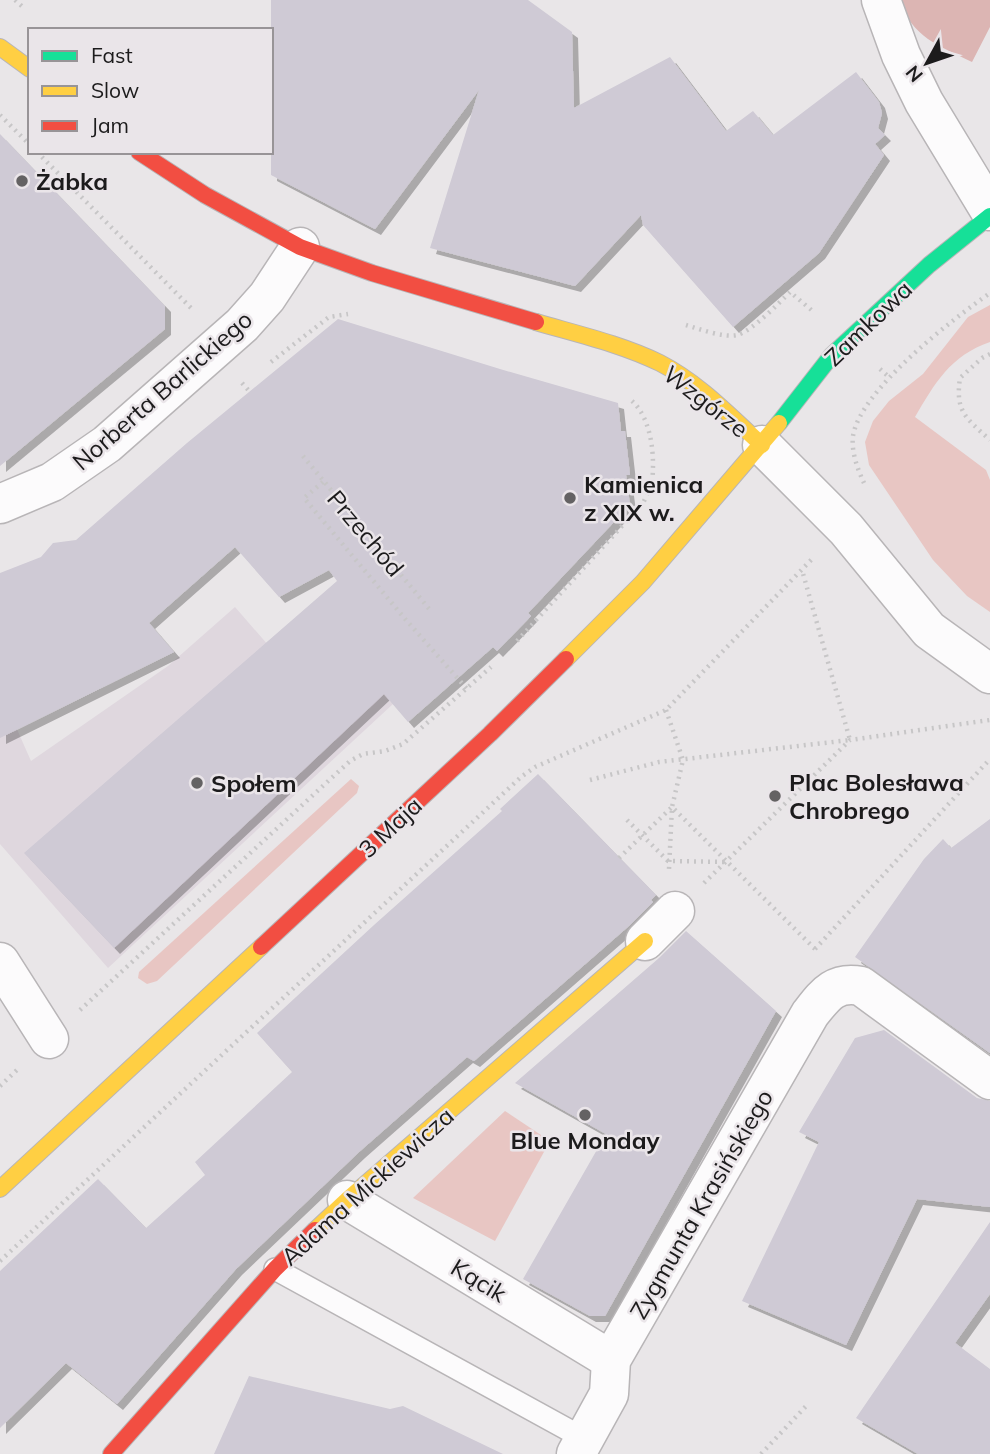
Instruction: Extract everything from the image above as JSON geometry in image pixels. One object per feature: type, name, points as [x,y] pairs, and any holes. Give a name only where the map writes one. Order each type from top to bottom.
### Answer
[{"type":"street","points":[[881,0],[901,55],[924,102],[990,214]]},
{"type":"street","points":[[0,47],[28,68]]},
{"type":"street","name":"Wzgórze","points":[[142,154],[205,195],[300,247],[372,273],[618,346],[661,364],[698,388],[762,446],[846,529],[929,630],[990,674]]},
{"type":"street","name":"Zamkowa","points":[[762,446],[832,355],[929,265],[990,214]]},
{"type":"street","name":"Norberta Barlickiego","points":[[0,504],[52,482],[107,444],[242,325],[267,297],[300,247]]},
{"type":"street","name":"3 Maja","points":[[0,1189],[490,734],[643,582],[762,446]]},
{"type":"street","points":[[645,941],[676,911]]},
{"type":"street","name":"Adama Mickiewicza","points":[[111,1454],[241,1304],[275,1269],[347,1200],[645,941]]},
{"type":"street","points":[[0,962],[49,1039]]},
{"type":"street","points":[[816,970],[834,988],[848,984],[861,986],[990,1080]]},
{"type":"street","name":"Zygmunta Krasińskiego","points":[[580,1446],[609,1394],[611,1360],[810,1014],[816,970]]},
{"type":"street","name":"Kącik","points":[[347,1200],[611,1360]]},
{"type":"lane","points":[[275,1269],[580,1446]]},
{"type":"path","points":[[0,115],[28,143]]},
{"type":"path","points":[[39,154],[191,308],[187,319],[251,393]]},
{"type":"path","points":[[673,322],[709,332],[737,335],[761,319],[790,292],[890,377]]},
{"type":"path","points":[[0,1261],[520,777],[534,767],[666,710],[802,569],[876,502],[855,461],[853,437],[861,417],[890,377],[963,312],[990,293]]},
{"type":"path","points":[[264,367],[329,317],[344,313],[357,317]]},
{"type":"path","points":[[990,354],[960,378],[957,397],[963,415],[990,440]]},
{"type":"path","points":[[242,384],[253,376]]},
{"type":"path","points":[[511,648],[643,503],[652,484],[651,445],[645,418],[627,396]]},
{"type":"path","name":"Przechód","points":[[303,456],[430,610]]},
{"type":"path","points":[[323,482],[304,498],[467,688]]},
{"type":"path","points":[[802,569],[850,740]]},
{"type":"path","points":[[0,1086],[350,761],[363,754],[385,751],[403,744],[493,665]]},
{"type":"path","points":[[666,710],[683,760],[672,807],[668,861],[676,911]]},
{"type":"path","points":[[590,780],[659,762],[850,740],[990,720]]},
{"type":"path","points":[[676,911],[850,740]]},
{"type":"path","points":[[672,807],[726,862],[816,970],[990,759]]},
{"type":"path","points":[[620,858],[672,807]]},
{"type":"path","points":[[627,820],[668,861],[726,862]]},
{"type":"path","points":[[761,1454],[808,1404]]},
{"type":"shaded area","points":[[899,0],[990,0],[990,27],[972,62],[919,32]]},
{"type":"shaded area","points":[[990,305],[990,342],[964,355],[945,372],[915,417],[986,470],[990,480],[990,612],[967,596],[933,560],[869,465],[865,442],[873,421],[889,401],[923,374],[968,317]]},
{"type":"shaded area","points":[[235,607],[315,699],[359,664],[393,704],[108,968],[0,844],[0,691],[31,761],[168,666]]},
{"type":"shaded area","points":[[351,779],[359,786],[357,793],[157,981],[147,984],[138,978],[139,972]]},
{"type":"shaded area","points":[[505,1111],[550,1141],[495,1241],[413,1198]]},
{"type":"building","points":[[271,0],[528,0],[572,32],[574,108],[670,57],[726,131],[753,111],[773,135],[856,72],[879,102],[882,113],[878,128],[885,135],[875,144],[884,155],[819,253],[733,327],[643,225],[641,215],[575,286],[430,248],[479,90],[375,229],[271,175]]},
{"type":"building","points":[[0,134],[165,306],[165,329],[0,466]]},
{"type":"building","points":[[338,319],[618,403],[621,431],[625,431],[630,505],[528,613],[531,616],[497,651],[493,647],[408,722],[384,694],[114,948],[24,853],[337,581],[329,570],[279,597],[235,547],[149,623],[174,652],[0,738],[0,573],[41,557],[53,543],[76,540],[187,443]]},
{"type":"building","points":[[538,774],[656,895],[651,900],[653,902],[474,1061],[467,1057],[359,1152],[236,1269],[117,1404],[66,1363],[0,1428],[0,1271],[98,1179],[146,1228],[205,1175],[195,1162],[292,1072],[257,1033],[502,811],[500,809]]},
{"type":"building","points":[[990,819],[990,1053],[855,957],[924,859],[943,839],[951,848]]},
{"type":"building","points":[[686,931],[776,1011],[605,1316],[590,1316],[523,1279],[606,1134],[515,1083],[659,958]]},
{"type":"building","points":[[884,1030],[977,1098],[990,1101],[990,1207],[917,1199],[846,1345],[742,1301],[819,1142],[799,1132],[855,1038]]},
{"type":"building","points":[[990,1222],[990,1294],[955,1343],[990,1369],[990,1454],[918,1454],[856,1418]]},
{"type":"building","points":[[249,1376],[390,1409],[403,1406],[503,1454],[214,1454]]},
{"type":"traffic: fast","points":[[779,423],[832,355],[929,265],[990,216]]},
{"type":"traffic: slow","points":[[0,47],[28,68]]},
{"type":"traffic: slow","points":[[536,322],[614,345],[660,363],[701,390],[762,445]]},
{"type":"traffic: slow","points":[[566,659],[643,582],[779,423]]},
{"type":"traffic: slow","points":[[315,1230],[645,941]]},
{"type":"traffic: slow","points":[[0,1189],[261,947]]},
{"type":"traffic: jam","points":[[142,154],[205,195],[300,247],[372,273],[536,322]]},
{"type":"traffic: jam","points":[[261,947],[490,734],[566,659]]},
{"type":"traffic: jam","points":[[111,1454],[275,1269],[315,1230]]},
{"type":"place","name":"Żabka","points":[[22,181]]},
{"type":"place","name":"Kamienica z XIX w.","points":[[570,498]]},
{"type":"place","name":"Społem","points":[[197,783]]},
{"type":"place","name":"Plac Bolesława Chrobrego","points":[[775,796]]},
{"type":"place","name":"Blue Monday","points":[[585,1115]]}]
